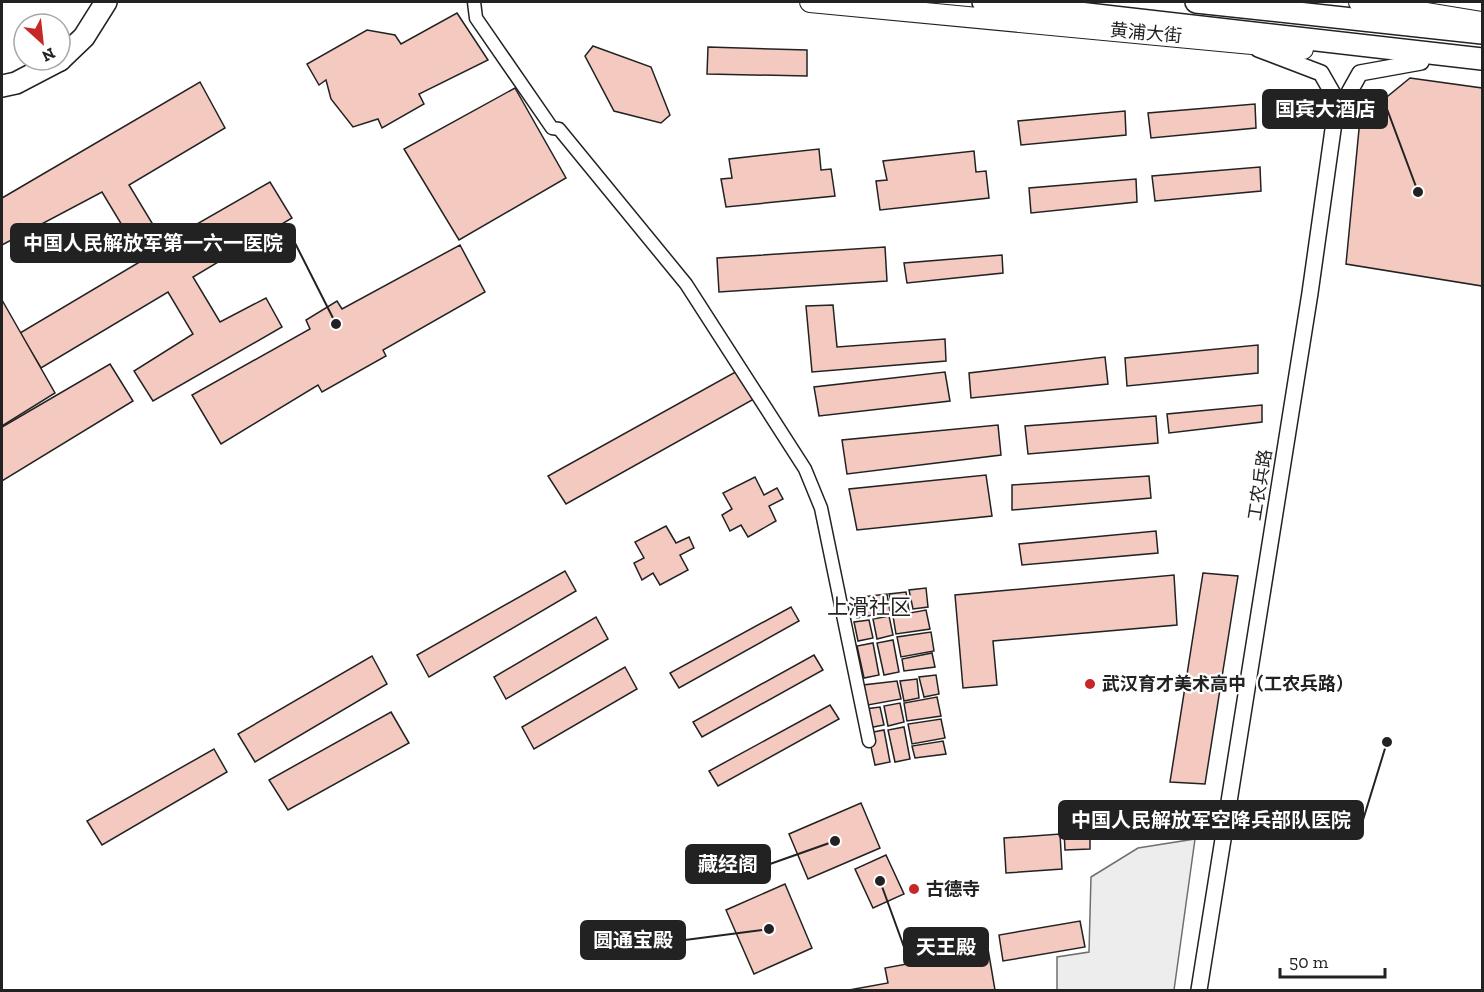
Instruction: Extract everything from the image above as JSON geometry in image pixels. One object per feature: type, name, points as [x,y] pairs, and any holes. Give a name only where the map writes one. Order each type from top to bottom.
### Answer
[{"type":"highway","points":[[72,48],[84,37],[106,2]]},
{"type":"highway","points":[[983,2],[1482,58]]},
{"type":"highway","points":[[1196,2],[1482,33]]},
{"type":"highway","points":[[1006,5],[1052,25]]},
{"type":"highway","points":[[2,86],[16,83],[37,72]]},
{"type":"main road","name":"黄浦大街","points":[[810,2],[1241,42],[1482,69]]},
{"type":"main road","points":[[1359,2],[1482,22]]},
{"type":"street","points":[[474,2],[476,18],[552,128],[559,129],[686,284],[806,469],[821,508],[869,741]]},
{"type":"street","name":"工农兵路","points":[[1199,990],[1309,305],[1337,101],[1321,73],[1241,42]]},
{"type":"street","name":"工农兵路","points":[[1207,990],[1319,294],[1346,98],[1360,74],[1421,62]]},
{"type":"street","points":[[1197,829],[1225,827]]},
{"type":"shaded area","points":[[1195,839],[1174,990],[1057,990],[1057,957],[1089,952],[1091,877],[1138,848]]},
{"type":"building","points":[[457,13],[488,60],[419,94],[424,104],[382,128],[378,119],[353,127],[331,99],[326,80],[319,85],[307,64],[367,30],[395,35],[401,44]]},
{"type":"building","points":[[593,46],[651,67],[670,115],[661,123],[614,111],[585,56]]},
{"type":"building","points":[[708,47],[807,50],[807,76],[707,74]]},
{"type":"building","points":[[1410,78],[1482,88],[1482,286],[1346,264],[1360,119]]},
{"type":"building","points":[[200,82],[225,128],[129,185],[164,243],[270,182],[292,218],[193,277],[220,322],[266,298],[282,327],[153,401],[134,371],[193,334],[168,292],[41,368],[20,333],[143,260],[102,192],[2,245],[2,198]]},
{"type":"building","points":[[515,88],[566,178],[459,240],[404,149]]},
{"type":"building","points":[[1255,104],[1256,128],[1151,138],[1148,113]]},
{"type":"building","points":[[1125,111],[1126,135],[1021,145],[1018,121]]},
{"type":"building","points":[[819,149],[821,170],[831,169],[835,196],[726,207],[721,179],[732,178],[729,159]]},
{"type":"building","points":[[974,151],[976,172],[986,171],[989,198],[880,210],[876,181],[887,180],[883,161]]},
{"type":"building","points":[[1260,167],[1261,191],[1155,201],[1152,176]]},
{"type":"building","points":[[1136,179],[1137,202],[1031,213],[1029,188]]},
{"type":"building","points":[[460,245],[485,292],[383,350],[386,356],[322,392],[318,385],[221,444],[192,395],[310,329],[306,320],[337,301],[342,309]]},
{"type":"building","points":[[885,247],[887,281],[719,292],[717,258]]},
{"type":"building","points":[[1002,255],[1003,273],[907,283],[904,263]]},
{"type":"building","points":[[2,300],[55,393],[2,426]]},
{"type":"building","points":[[833,305],[837,347],[945,339],[946,361],[812,372],[806,306]]},
{"type":"building","points":[[1258,345],[1258,373],[1127,386],[1125,358]]},
{"type":"building","points":[[1105,357],[1108,384],[971,398],[969,373]]},
{"type":"building","points":[[110,364],[133,401],[2,481],[2,427]]},
{"type":"building","points":[[739,370],[754,399],[566,504],[548,476]]},
{"type":"building","points":[[945,372],[950,401],[819,416],[814,387]]},
{"type":"building","points":[[1262,405],[1262,422],[1169,433],[1167,414]]},
{"type":"building","points":[[1156,416],[1158,443],[1028,454],[1025,426]]},
{"type":"building","points":[[998,425],[1001,455],[847,474],[842,440]]},
{"type":"building","points":[[986,475],[992,516],[857,530],[849,489]]},
{"type":"building","points":[[1149,476],[1151,498],[1012,510],[1012,485]]},
{"type":"building","points":[[755,477],[764,495],[777,488],[783,499],[769,506],[776,521],[748,537],[741,525],[730,531],[722,515],[732,509],[723,493]]},
{"type":"building","points":[[666,526],[676,543],[689,537],[694,548],[680,555],[688,570],[660,585],[653,573],[642,580],[634,563],[644,558],[635,542]]},
{"type":"building","points":[[1156,531],[1158,553],[1022,565],[1019,544]]},
{"type":"building","points":[[565,571],[576,591],[429,677],[417,655]]},
{"type":"building","points":[[1203,573],[1238,576],[1205,784],[1170,782]]},
{"type":"building","points":[[1174,575],[1177,625],[993,641],[997,685],[963,688],[955,595]]},
{"type":"building","points":[[926,588],[928,607],[913,609],[909,590]]},
{"type":"building","points":[[906,592],[909,611],[894,614],[889,594]]},
{"type":"building","points":[[887,594],[890,612],[857,618],[853,598]]},
{"type":"building","points":[[791,607],[799,621],[679,688],[670,673]]},
{"type":"building","points":[[926,610],[930,629],[896,634],[893,616]]},
{"type":"building","points":[[889,616],[893,635],[877,639],[873,619]]},
{"type":"building","points":[[596,617],[608,639],[506,699],[494,677]]},
{"type":"building","points":[[869,620],[873,638],[858,641],[854,622]]},
{"type":"building","points":[[931,632],[934,651],[901,657],[897,637]]},
{"type":"building","points":[[893,640],[899,672],[884,675],[877,643]]},
{"type":"building","points":[[873,643],[879,675],[864,678],[857,646]]},
{"type":"building","points":[[932,653],[935,667],[904,671],[902,659]]},
{"type":"building","points":[[814,655],[823,670],[702,737],[693,722]]},
{"type":"building","points":[[372,656],[387,684],[255,762],[238,734]]},
{"type":"building","points":[[625,667],[637,689],[534,749],[522,727]]},
{"type":"building","points":[[936,675],[939,694],[924,697],[919,677]]},
{"type":"building","points":[[917,679],[919,698],[904,701],[900,681]]},
{"type":"building","points":[[897,681],[901,699],[868,705],[863,685]]},
{"type":"building","points":[[937,697],[941,716],[907,721],[904,703]]},
{"type":"building","points":[[900,703],[904,722],[888,726],[884,706]]},
{"type":"building","points":[[830,705],[839,719],[718,786],[709,771]]},
{"type":"building","points":[[880,707],[884,725],[868,728],[865,709]]},
{"type":"building","points":[[391,712],[409,743],[288,810],[269,780]]},
{"type":"building","points":[[941,719],[945,738],[912,744],[908,724]]},
{"type":"building","points":[[904,727],[910,759],[895,762],[888,730]]},
{"type":"building","points":[[884,730],[890,762],[875,765],[868,733]]},
{"type":"building","points":[[943,741],[946,754],[915,758],[912,746]]},
{"type":"building","points":[[214,749],[227,772],[102,845],[87,821]]},
{"type":"building","points":[[861,803],[880,848],[808,879],[789,834]]},
{"type":"building","points":[[1090,830],[1090,849],[1065,850],[1064,831]]},
{"type":"building","points":[[1060,834],[1062,869],[1006,873],[1004,838]]},
{"type":"building","points":[[886,855],[904,894],[873,908],[855,869]]},
{"type":"building","points":[[785,884],[812,948],[754,974],[726,910]]},
{"type":"building","points":[[1080,921],[1085,947],[1003,961],[999,935]]},
{"type":"building","points":[[988,949],[995,990],[849,990],[888,983],[885,968]]},
{"type":"place","name":"国宾大酒店","points":[[1418,192]]},
{"type":"place","name":"中国人民解放军第一六一医院","points":[[336,324]]},
{"type":"place","name":"武汉育才美术高中（工农兵路）","points":[[1090,684]]},
{"type":"place","name":"中国人民解放军空降兵部队医院","points":[[1387,742]]},
{"type":"place","name":"藏经阁","points":[[835,841]]},
{"type":"place","name":"天王殿","points":[[880,881]]},
{"type":"place","name":"古德寺","points":[[914,889]]},
{"type":"place","name":"圆通宝殿","points":[[769,929]]},
{"type":"district","name":"上滑社区","points":[[869,606]]}]
